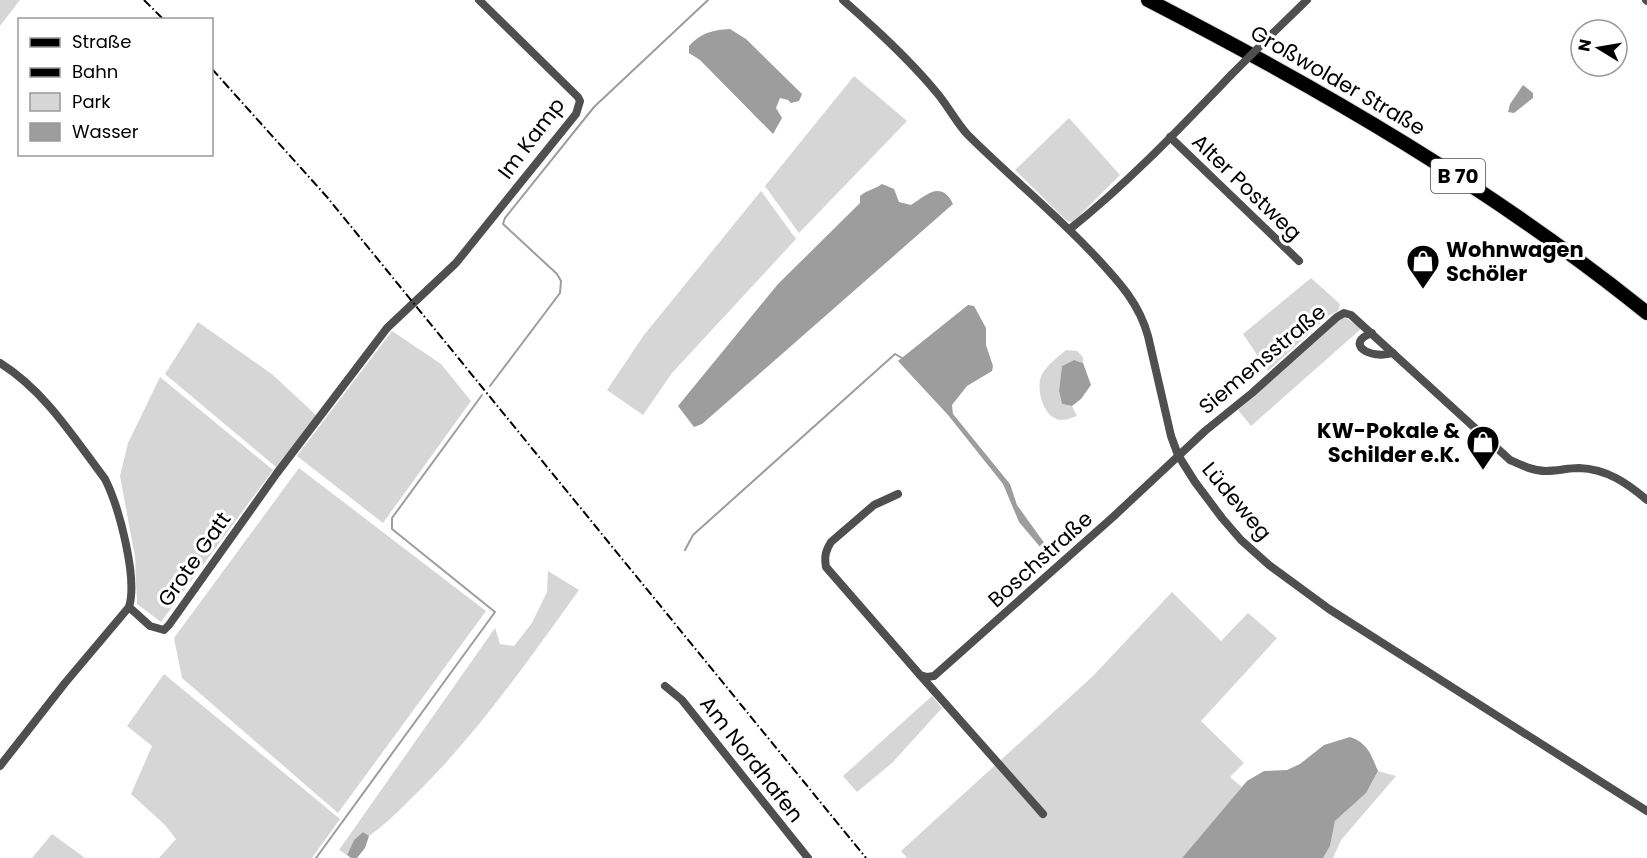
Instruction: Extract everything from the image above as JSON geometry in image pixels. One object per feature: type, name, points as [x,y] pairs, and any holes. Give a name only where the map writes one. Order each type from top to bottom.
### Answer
[{"type":"main road","name":"Großwolder Straße","points":[[1148,0],[1258,57],[1413,147],[1565,250],[1647,313]]},
{"type":"street","name":"Im Kamp","points":[[414,302],[456,263],[567,126],[579,107],[578,97],[479,0]]},
{"type":"street","name":"Lüdeweg","points":[[843,0],[883,36],[938,94],[966,132],[1070,229],[1116,278],[1138,308],[1148,336],[1178,455],[1222,518],[1269,565],[1297,587],[1647,811]]},
{"type":"street","name":"Alter Postweg","points":[[1070,229],[1095,209],[1170,138],[1307,0]]},
{"type":"street","name":"Alter Postweg","points":[[1170,138],[1299,261]]},
{"type":"street","name":"Grote Gatt","points":[[0,363],[38,394],[105,479],[118,511],[126,548],[132,585],[129,607],[156,629],[164,630],[345,382],[387,328],[414,302]]},
{"type":"street","name":"Siemensstraße","points":[[1178,455],[1336,317],[1344,313],[1352,315],[1510,460],[1526,468],[1545,471],[1579,468],[1595,470],[1614,476],[1647,500]]},
{"type":"street","points":[[1372,333],[1365,335],[1361,340],[1360,346],[1363,351],[1370,355],[1380,356],[1393,353]]},
{"type":"street","name":"Boschstraße","points":[[920,675],[934,676],[979,638],[1178,455]]},
{"type":"street","points":[[898,494],[874,505],[831,542],[826,549],[826,567],[1043,814]]},
{"type":"street","points":[[0,766],[65,683],[129,607]]},
{"type":"street","name":"Am Nordhafen","points":[[665,686],[682,700],[808,858]]},
{"type":"green space","points":[[0,0],[20,0],[0,26]]},
{"type":"green space","points":[[854,76],[907,121],[799,233],[765,186]]},
{"type":"green space","points":[[1069,118],[1120,175],[1073,222],[1067,221],[1015,170]]},
{"type":"green space","points":[[761,191],[796,239],[672,373],[643,415],[607,390],[644,335]]},
{"type":"green space","points":[[1311,278],[1340,304],[1338,311],[1328,316],[1268,371],[1243,334]]},
{"type":"green space","points":[[1340,318],[1346,318],[1362,328],[1251,426],[1238,410]]},
{"type":"green space","points":[[198,322],[273,375],[317,416],[276,467],[165,374]]},
{"type":"green space","points":[[392,331],[441,364],[471,401],[383,523],[297,456]]},
{"type":"green space","points":[[1066,350],[1077,351],[1083,357],[1083,363],[1074,360],[1062,366],[1059,391],[1062,404],[1072,406],[1077,416],[1063,420],[1056,419],[1046,409],[1040,395],[1040,380],[1044,370]]},
{"type":"green space","points":[[160,377],[273,470],[161,622],[137,604],[135,557],[120,476],[128,443]]},
{"type":"green space","points":[[299,468],[486,611],[338,813],[182,678],[174,638]]},
{"type":"green space","points":[[548,571],[579,590],[524,666],[445,764],[423,787],[376,831],[369,836],[363,832],[354,840],[347,855],[339,850],[495,628],[500,644],[514,646],[532,623],[547,592]]},
{"type":"green space","points":[[1172,592],[1221,641],[1248,613],[1277,638],[1201,721],[1244,763],[1230,777],[1242,787],[1182,858],[907,858],[901,851],[1093,676]]},
{"type":"green space","points":[[164,674],[340,819],[312,858],[159,858],[176,839],[165,825],[131,794],[152,746],[127,726]]},
{"type":"green space","points":[[932,696],[942,708],[892,763],[857,792],[843,776]]},
{"type":"green space","points":[[1378,771],[1396,776],[1341,840],[1333,858],[1323,858],[1330,846],[1335,821],[1366,793]]},
{"type":"green space","points":[[52,834],[85,858],[32,858]]},
{"type":"water","points":[[730,29],[746,39],[802,94],[799,101],[791,103],[780,98],[776,108],[782,118],[773,134],[700,60],[689,53],[689,46],[702,35],[712,31]]},
{"type":"water","points":[[1523,85],[1533,93],[1533,98],[1514,113],[1508,112],[1510,104]]},
{"type":"water","points":[[882,184],[894,189],[899,202],[911,205],[928,194],[939,191],[944,193],[953,204],[702,424],[694,427],[678,406],[778,284],[860,203],[860,196]]},
{"type":"water","points":[[968,305],[974,306],[986,328],[986,345],[993,366],[992,371],[967,386],[952,405],[953,414],[1010,484],[1017,505],[1050,551],[1046,554],[1019,522],[1003,484],[948,415],[898,361]]},
{"type":"water","points":[[1074,360],[1083,363],[1091,385],[1081,399],[1072,406],[1062,404],[1059,391],[1062,366]]},
{"type":"water","points":[[1350,737],[1365,746],[1378,771],[1366,793],[1335,821],[1330,846],[1323,858],[1182,858],[1247,781],[1264,771],[1287,770],[1300,764],[1324,745]]},
{"type":"water","points":[[363,832],[369,836],[365,848],[357,858],[351,858],[347,855],[354,840]]},
{"type":"waterway","points":[[490,386],[560,293],[561,281],[557,274],[503,224],[505,218],[594,107],[708,0]]},
{"type":"waterway","points":[[685,550],[693,535],[895,354],[902,358]]},
{"type":"waterway","points":[[316,858],[495,612],[392,529],[392,518],[482,395]]},
{"type":"railway","points":[[144,0],[162,18]]},
{"type":"railway","points":[[213,70],[327,197],[866,858]]},
{"type":"place","name":"Wohnwagen Schöler","points":[[1423,290]]},
{"type":"place","name":"KW-Pokale & Schilder e.K.","points":[[1483,471]]}]
